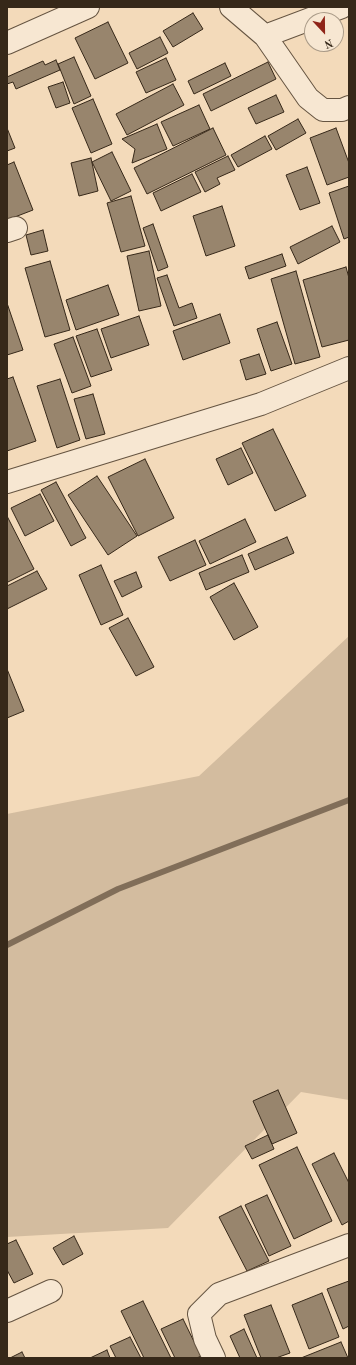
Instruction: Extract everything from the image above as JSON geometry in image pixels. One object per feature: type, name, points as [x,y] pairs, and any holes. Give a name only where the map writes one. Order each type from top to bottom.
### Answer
[{"type":"street","points":[[7,43],[88,7]]},
{"type":"street","points":[[232,7],[265,36],[308,98],[323,110],[342,110],[349,107]]},
{"type":"street","points":[[265,36],[342,7]]},
{"type":"street","points":[[7,482],[261,404],[349,368]]},
{"type":"street","points":[[214,1358],[205,1339],[199,1314],[219,1294],[349,1245]]},
{"type":"street","points":[[7,1311],[51,1291]]},
{"type":"shaded area","points":[[349,636],[349,1100],[301,1092],[168,1228],[7,1237],[7,814],[199,776]]},
{"type":"building","points":[[193,13],[203,29],[173,47],[163,31]]},
{"type":"building","points":[[108,22],[128,63],[95,79],[75,38]]},
{"type":"building","points":[[160,37],[168,53],[137,69],[129,53]]},
{"type":"building","points":[[74,57],[91,96],[74,104],[58,64]]},
{"type":"building","points":[[166,58],[176,80],[146,93],[136,72]]},
{"type":"building","points":[[56,60],[60,70],[16,89],[13,82],[7,84],[7,77],[43,61],[45,65]]},
{"type":"building","points":[[268,62],[276,79],[211,111],[203,94]]},
{"type":"building","points":[[225,63],[231,76],[194,94],[188,81]]},
{"type":"building","points":[[63,82],[70,103],[56,108],[48,87]]},
{"type":"building","points":[[173,84],[184,105],[127,135],[116,114]]},
{"type":"building","points":[[276,95],[284,112],[256,124],[248,108]]},
{"type":"building","points":[[93,99],[112,144],[91,153],[72,108]]},
{"type":"building","points":[[199,105],[210,129],[173,146],[161,122]]},
{"type":"building","points":[[298,119],[306,133],[276,150],[268,136]]},
{"type":"building","points":[[157,124],[167,149],[132,163],[135,149],[122,139]]},
{"type":"building","points":[[7,128],[15,148],[7,151]]},
{"type":"building","points":[[213,128],[226,155],[147,194],[134,168]]},
{"type":"building","points":[[336,128],[349,163],[349,177],[327,185],[310,138]]},
{"type":"building","points":[[265,136],[272,149],[238,167],[231,155]]},
{"type":"building","points":[[112,152],[131,191],[111,201],[92,162]]},
{"type":"building","points":[[228,156],[235,170],[217,178],[220,184],[205,192],[195,172]]},
{"type":"building","points":[[91,158],[98,191],[79,196],[71,163]]},
{"type":"building","points":[[14,162],[33,210],[7,220],[7,165]]},
{"type":"building","points":[[307,167],[320,203],[300,210],[286,175]]},
{"type":"building","points":[[192,174],[201,192],[161,211],[153,193]]},
{"type":"building","points":[[349,186],[349,237],[344,239],[329,193]]},
{"type":"building","points":[[131,196],[145,246],[121,252],[107,203]]},
{"type":"building","points":[[222,206],[235,246],[206,256],[193,216]]},
{"type":"building","points":[[153,224],[168,267],[158,271],[143,228]]},
{"type":"building","points":[[332,226],[340,242],[298,264],[290,247]]},
{"type":"building","points":[[43,230],[48,251],[31,255],[26,235]]},
{"type":"building","points":[[149,251],[161,306],[139,311],[127,256]]},
{"type":"building","points":[[282,254],[286,266],[249,279],[245,267]]},
{"type":"building","points":[[50,261],[70,330],[45,337],[25,268]]},
{"type":"building","points":[[346,267],[349,278],[349,340],[322,347],[303,280]]},
{"type":"building","points":[[296,271],[320,357],[295,364],[271,279]]},
{"type":"building","points":[[167,275],[179,308],[192,303],[197,318],[174,326],[157,278]]},
{"type":"building","points":[[108,285],[119,315],[76,330],[66,300]]},
{"type":"building","points":[[7,303],[23,350],[7,355]]},
{"type":"building","points":[[220,314],[230,343],[183,360],[173,331]]},
{"type":"building","points":[[139,316],[149,345],[111,358],[101,329]]},
{"type":"building","points":[[277,322],[292,364],[271,371],[257,329]]},
{"type":"building","points":[[97,329],[112,370],[91,377],[76,336]]},
{"type":"building","points":[[73,337],[91,386],[72,393],[54,344]]},
{"type":"building","points":[[259,354],[266,374],[246,380],[240,360]]},
{"type":"building","points":[[13,377],[36,441],[7,451],[7,379]]},
{"type":"building","points":[[60,379],[80,440],[57,448],[37,386]]},
{"type":"building","points":[[93,394],[105,434],[86,439],[74,399]]},
{"type":"building","points":[[273,429],[306,496],[275,511],[242,443]]},
{"type":"building","points":[[241,448],[253,473],[228,485],[216,459]]},
{"type":"building","points":[[145,459],[174,518],[138,536],[108,477]]},
{"type":"building","points":[[97,476],[137,536],[108,555],[68,495]]},
{"type":"building","points":[[56,482],[86,538],[71,546],[41,490]]},
{"type":"building","points":[[40,494],[54,521],[25,536],[11,508]]},
{"type":"building","points":[[7,516],[34,569],[8,582],[7,580]]},
{"type":"building","points":[[245,519],[256,542],[210,564],[199,541]]},
{"type":"building","points":[[287,537],[294,553],[255,570],[248,554]]},
{"type":"building","points":[[195,540],[206,565],[170,581],[158,557]]},
{"type":"building","points":[[242,555],[249,572],[206,590],[199,573]]},
{"type":"building","points":[[101,565],[123,615],[101,625],[79,575]]},
{"type":"building","points":[[37,571],[47,589],[7,609],[7,586]]},
{"type":"building","points":[[136,572],[142,587],[122,597],[114,581]]},
{"type":"building","points":[[234,583],[258,627],[234,640],[210,597]]},
{"type":"building","points":[[128,618],[154,667],[136,676],[109,628]]},
{"type":"building","points":[[7,669],[24,711],[7,718]]},
{"type":"building","points":[[278,1090],[297,1133],[272,1144],[253,1101]]},
{"type":"building","points":[[268,1135],[274,1149],[252,1159],[245,1146]]},
{"type":"building","points":[[297,1147],[332,1221],[294,1239],[259,1165]]},
{"type":"building","points":[[334,1153],[349,1183],[349,1221],[342,1225],[312,1164]]},
{"type":"building","points":[[267,1195],[291,1246],[269,1256],[245,1205]]},
{"type":"building","points":[[241,1206],[269,1261],[247,1271],[219,1217]]},
{"type":"building","points":[[74,1236],[83,1254],[63,1265],[53,1248]]},
{"type":"building","points":[[16,1240],[33,1274],[14,1283],[7,1270],[7,1244]]},
{"type":"building","points":[[349,1281],[349,1326],[343,1329],[327,1289]]},
{"type":"building","points":[[322,1293],[339,1337],[309,1349],[292,1305]]},
{"type":"building","points":[[143,1301],[171,1358],[144,1358],[121,1311]]},
{"type":"building","points":[[271,1305],[290,1353],[276,1358],[261,1358],[244,1315]]},
{"type":"building","points":[[183,1319],[201,1356],[197,1358],[175,1358],[161,1329]]},
{"type":"building","points":[[244,1329],[257,1358],[240,1358],[230,1336]]},
{"type":"building","points":[[130,1337],[141,1358],[116,1358],[110,1346]]},
{"type":"building","points":[[341,1342],[348,1358],[301,1358]]},
{"type":"building","points":[[107,1350],[110,1358],[90,1358]]},
{"type":"building","points":[[22,1352],[25,1358],[10,1358]]},
{"type":"waterway","points":[[7,945],[118,889],[349,800]]}]
